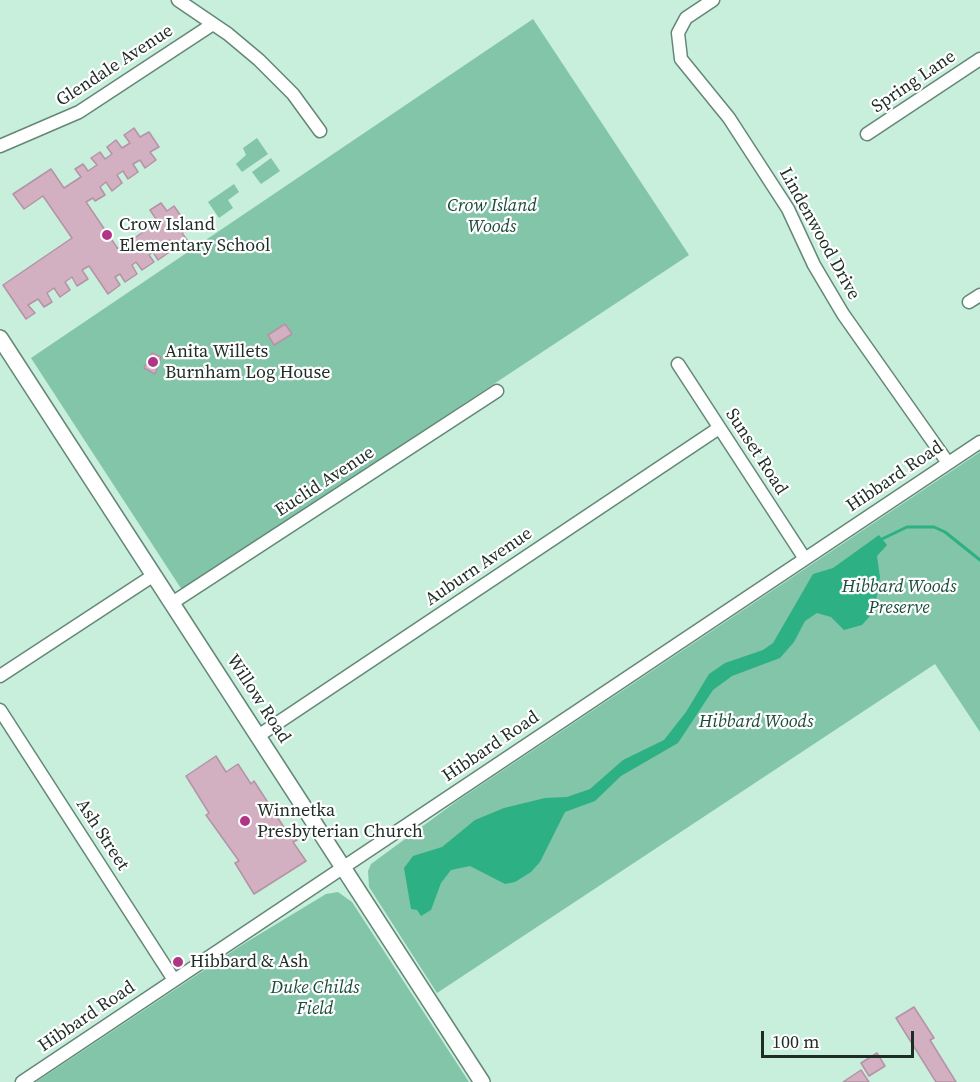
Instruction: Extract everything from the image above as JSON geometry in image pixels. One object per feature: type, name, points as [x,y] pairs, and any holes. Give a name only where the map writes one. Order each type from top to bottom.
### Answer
[{"type":"main road","name":"Willow Road","points":[[0,338],[482,1082]]},
{"type":"street","points":[[178,0],[244,46],[278,78],[320,131]]},
{"type":"street","name":"Lindenwood Drive","points":[[713,0],[686,18],[678,33],[681,59],[729,118],[788,209],[814,265],[843,314],[948,463]]},
{"type":"street","name":"Glendale Avenue","points":[[0,146],[79,112],[213,24]]},
{"type":"street","name":"Spring Lane","points":[[867,134],[980,59]]},
{"type":"street","name":"Sunset Road","points":[[678,364],[805,560]]},
{"type":"street","name":"Euclid Avenue","points":[[172,603],[497,391]]},
{"type":"street","name":"Auburn Avenue","points":[[258,736],[719,428]]},
{"type":"street","name":"Hibbard Road","points":[[21,1082],[980,442]]},
{"type":"street","points":[[0,676],[154,575]]},
{"type":"street","name":"Ash Street","points":[[0,710],[174,980]]},
{"type":"green space","name":"Crow Island Woods","points":[[533,19],[689,255],[182,590],[31,358]]},
{"type":"green space","points":[[257,138],[268,154],[242,172],[236,164],[246,155],[243,148]]},
{"type":"green space","points":[[271,158],[280,171],[261,184],[252,172]]},
{"type":"green space","points":[[234,184],[239,192],[228,200],[233,208],[219,218],[208,202]]},
{"type":"green space","name":"Hibbard Woods","points":[[980,452],[980,732],[935,664],[437,993],[369,887],[368,871],[371,864],[457,801]]},
{"type":"green space","name":"Duke Childs Field","points":[[338,892],[352,902],[469,1082],[36,1082],[245,943],[326,894]]},
{"type":"shaded area","points":[[879,535],[887,545],[877,556],[880,577],[876,601],[870,616],[862,625],[844,630],[831,617],[817,613],[805,621],[794,642],[780,658],[732,676],[713,690],[678,743],[621,776],[595,801],[565,812],[540,862],[531,872],[515,882],[505,884],[470,866],[451,870],[441,883],[431,910],[421,916],[417,910],[411,909],[404,868],[413,856],[442,847],[475,820],[504,808],[545,798],[567,797],[590,789],[623,760],[664,740],[686,712],[709,674],[725,663],[763,650],[773,643],[813,574],[833,568]]},
{"type":"building","points":[[134,128],[140,137],[149,132],[159,147],[150,152],[156,160],[145,168],[140,160],[133,164],[138,172],[128,179],[123,171],[117,175],[122,183],[112,191],[106,182],[100,187],[105,195],[95,201],[93,198],[86,202],[118,249],[158,222],[150,210],[161,203],[167,211],[174,206],[189,228],[182,233],[187,240],[175,248],[170,240],[165,243],[171,251],[158,260],[153,252],[149,255],[154,262],[142,270],[136,262],[132,265],[137,274],[125,282],[120,274],[115,277],[120,285],[108,294],[89,266],[82,270],[88,279],[77,286],[72,277],[65,282],[70,290],[60,297],[54,288],[47,293],[52,302],[44,307],[38,299],[28,305],[35,313],[26,319],[3,285],[72,238],[43,196],[24,209],[13,194],[51,169],[64,188],[81,177],[75,169],[83,164],[88,171],[97,165],[91,158],[100,152],[105,159],[112,154],[107,147],[116,140],[122,148],[130,143],[124,135]]},
{"type":"building","points":[[285,324],[292,334],[274,345],[268,335]]},
{"type":"building","name":"Anita Willets Burnham Log House","points":[[152,353],[161,357],[155,374],[144,368]]},
{"type":"building","name":"Winnetka Presbyterian Church","points":[[216,756],[226,772],[238,764],[251,784],[254,781],[285,829],[288,827],[297,840],[293,842],[306,861],[254,894],[235,863],[239,861],[206,815],[209,813],[186,776]]},
{"type":"building","points":[[914,1007],[934,1038],[930,1040],[956,1082],[936,1082],[896,1018]]},
{"type":"building","points":[[877,1053],[885,1066],[869,1076],[861,1063]]},
{"type":"building","points":[[861,1070],[869,1082],[843,1082]]},
{"type":"waterway","points":[[882,539],[907,527],[934,527],[945,532],[980,560]]},
{"type":"place","name":"Crow Island Elementary School","points":[[107,235]]},
{"type":"place","name":"Anita Willets Burnham Log House","points":[[153,362]]},
{"type":"place","name":"Winnetka Presbyterian Church","points":[[245,821]]},
{"type":"place","name":"Hibbard & Ash","points":[[178,962]]},
{"type":"park label","name":"Hibbard Woods Preserve","points":[[899,597]]}]
